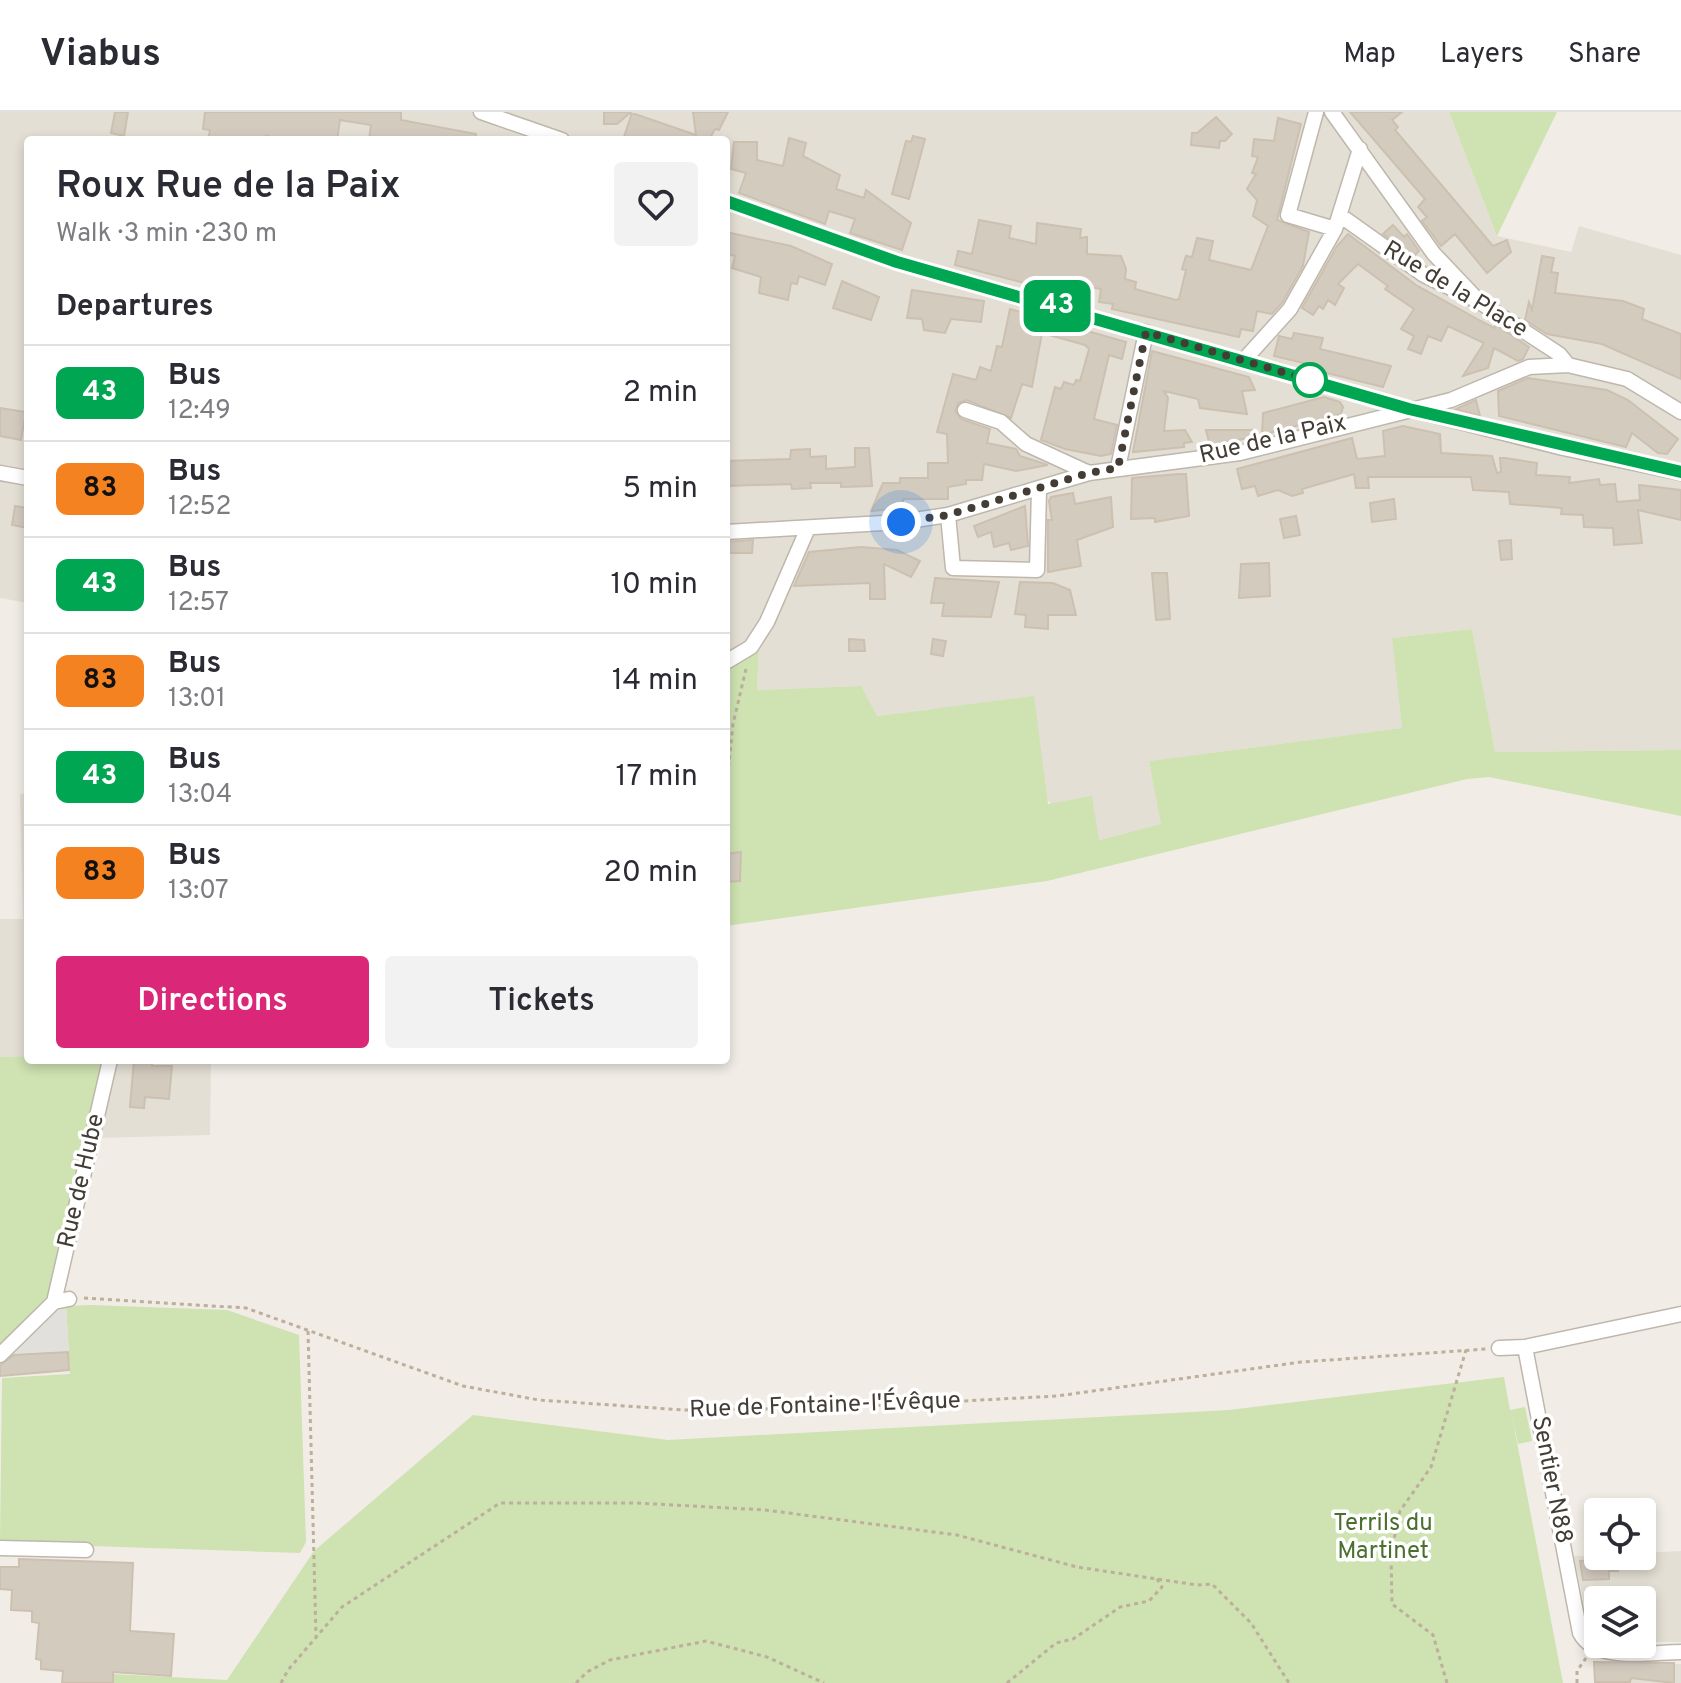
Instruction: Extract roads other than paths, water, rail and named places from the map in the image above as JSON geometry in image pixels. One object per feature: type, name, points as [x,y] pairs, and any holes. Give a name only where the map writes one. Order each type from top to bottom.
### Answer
[{"type":"street","points":[[481,112],[550,136]]},
{"type":"street","name":"Rue de la Place","points":[[1316,112],[1288,215],[1338,222],[1424,275],[1478,301],[1559,354],[1568,365]]},
{"type":"street","points":[[1332,112],[1434,254],[1478,301]]},
{"type":"street","points":[[1244,360],[1290,309],[1338,222],[1360,149]]},
{"type":"street","points":[[730,202],[897,262],[1409,409],[1681,473]]},
{"type":"street","points":[[1118,468],[1146,332]]},
{"type":"street","points":[[1568,365],[1627,379],[1681,412]]},
{"type":"street","name":"Rue de la Paix","points":[[730,532],[901,522],[948,515],[1089,473],[1240,453],[1451,400],[1529,367],[1568,365]]},
{"type":"street","points":[[965,410],[1001,422],[1026,444],[1089,473]]},
{"type":"street","points":[[0,473],[24,477]]},
{"type":"street","points":[[948,515],[953,568],[1037,570],[1039,490]]},
{"type":"street","points":[[730,660],[747,651],[767,622],[808,528]]},
{"type":"street","name":"Rue de Hube","points":[[0,1355],[61,1300],[109,1064]]},
{"type":"street","points":[[1499,1348],[1525,1347],[1681,1314]]},
{"type":"street","name":"Sentier N88","points":[[1525,1347],[1580,1633],[1586,1644],[1600,1652],[1681,1652]]},
{"type":"street","points":[[0,1548],[86,1550]]},
{"type":"park label","name":"Terrils du Martinet","points":[[1383,1538]]}]
